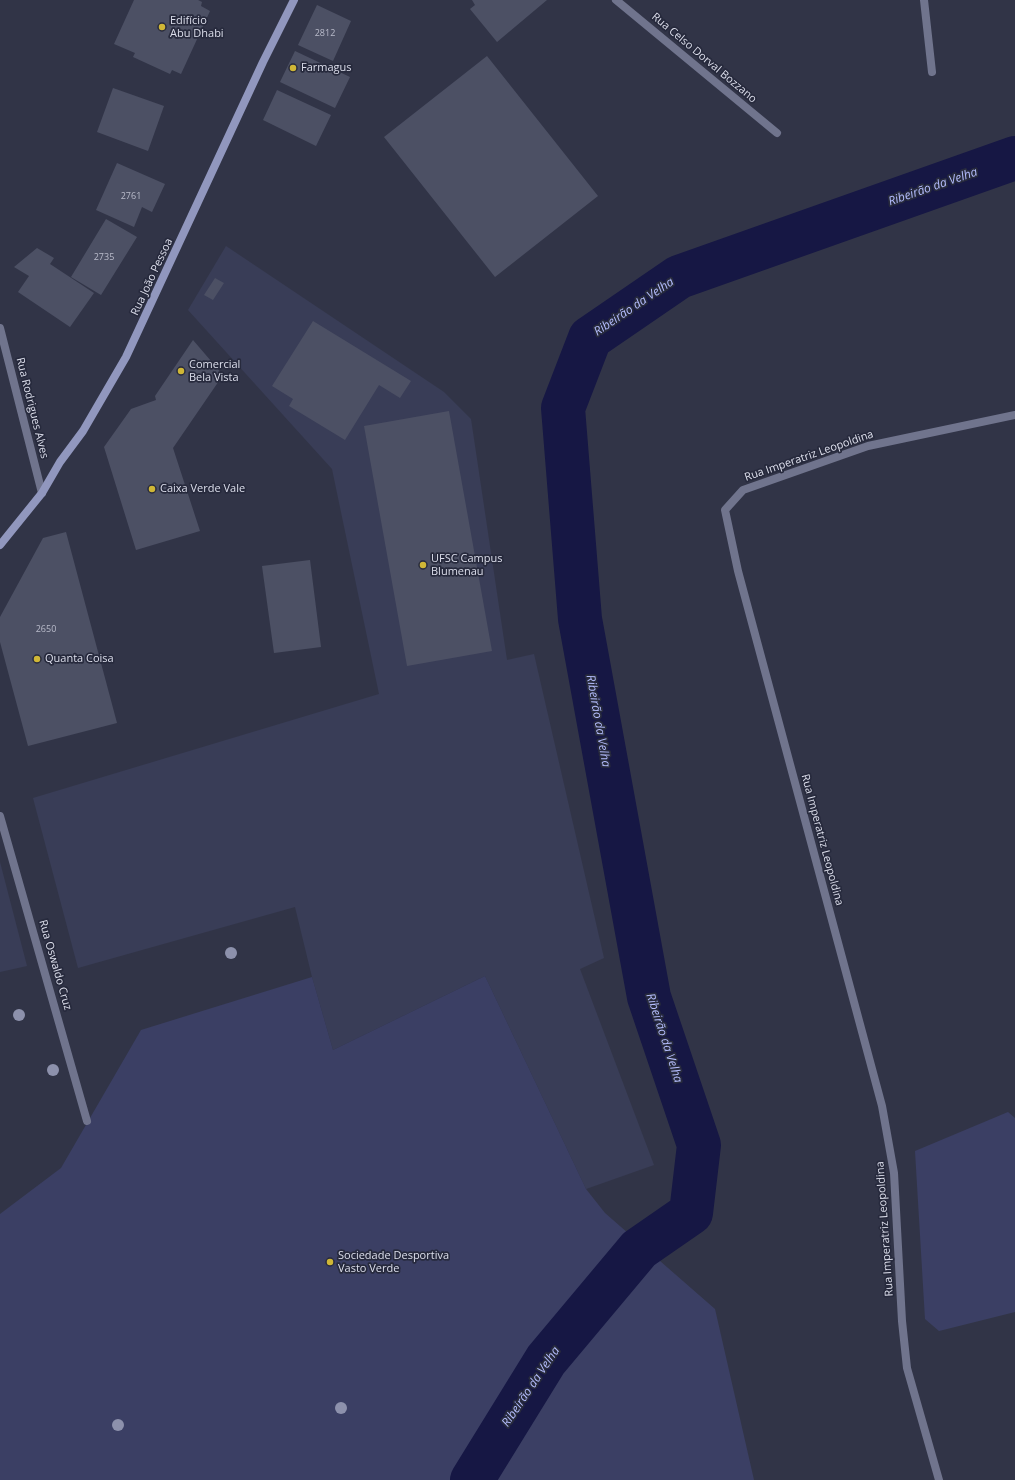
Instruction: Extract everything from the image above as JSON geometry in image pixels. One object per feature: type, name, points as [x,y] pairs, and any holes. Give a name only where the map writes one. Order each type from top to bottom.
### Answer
[{"type":"main road","name":"Rua João Pessoa","points":[[0,545],[42,493],[60,462],[83,431],[126,357],[259,69],[294,0]]},
{"type":"street","name":"Rua Celso Dorval Bozzano","points":[[616,0],[777,133]]},
{"type":"street","points":[[924,0],[932,72]]},
{"type":"street","name":"Rua Rodrigues Alves","points":[[0,328],[42,493]]},
{"type":"street","name":"Rua Imperatriz Leopoldina","points":[[939,1480],[907,1368],[902,1321],[894,1173],[882,1106],[738,571],[725,510],[743,490],[868,446],[1015,415]]},
{"type":"street","name":"Rua Oswaldo Cruz","points":[[0,816],[87,1121]]},
{"type":"shaded area","points":[[226,246],[444,392],[471,419],[507,660],[534,654],[604,958],[580,969],[654,1165],[586,1189],[485,976],[333,1050],[312,977],[295,907],[78,968],[33,798],[379,694],[332,469],[188,310]]},
{"type":"shaded area","points":[[0,862],[27,966],[0,972]]},
{"type":"shaded area","name":"Sociedade Desportiva Vasto Verde","points":[[485,976],[586,1189],[605,1213],[715,1309],[754,1480],[0,1480],[0,1214],[61,1168],[141,1030],[312,977],[333,1050]]},
{"type":"shaded area","points":[[1008,1112],[1015,1118],[1015,1312],[939,1331],[925,1319],[915,1151]]},
{"type":"building","name":"Edifício Abu Dhabi","points":[[134,0],[198,0],[202,2],[201,6],[210,11],[181,74],[172,70],[170,74],[133,57],[135,53],[114,44]]},
{"type":"building","points":[[472,0],[547,0],[497,42],[470,9],[475,5]]},
{"type":"building","points":[[317,5],[351,21],[333,61],[298,45]]},
{"type":"building","points":[[295,51],[350,77],[335,108],[280,82]]},
{"type":"building","points":[[487,56],[598,196],[495,277],[384,137]]},
{"type":"building","points":[[113,88],[164,106],[148,151],[97,132]]},
{"type":"building","points":[[277,90],[331,115],[316,146],[263,120]]},
{"type":"building","points":[[117,163],[165,184],[152,212],[142,207],[134,227],[96,210]]},
{"type":"building","points":[[106,219],[137,237],[101,295],[71,277]]},
{"type":"building","points":[[37,248],[54,258],[50,264],[94,293],[70,327],[18,292],[29,276],[14,267]]},
{"type":"building","points":[[215,278],[224,283],[213,300],[204,295]]},
{"type":"building","points":[[313,321],[411,381],[400,398],[379,385],[345,440],[289,406],[293,399],[272,386]]},
{"type":"building","name":"Caixa Verde Vale","points":[[193,340],[223,375],[173,448],[200,531],[136,550],[104,447],[131,409],[156,400],[155,396]]},
{"type":"building","points":[[449,411],[492,651],[407,666],[364,426]]},
{"type":"building","points":[[66,532],[117,723],[28,746],[0,642],[0,617],[43,538]]},
{"type":"building","points":[[310,560],[321,647],[274,653],[262,566]]},
{"type":"waterway","name":"Ribeirão da Velha","points":[[472,1480],[546,1360],[639,1249],[691,1213],[699,1145],[649,997],[580,619],[563,408],[590,338],[679,277],[1015,158]]},
{"type":"place","name":"Edifício Abu Dhabi","points":[[162,27]]},
{"type":"place","name":"Farmagus","points":[[293,68]]},
{"type":"place","name":"Comercial Bela Vista","points":[[181,371]]},
{"type":"place","name":"Caixa Verde Vale","points":[[152,489]]},
{"type":"place","name":"UFSC Campus Blumenau","points":[[423,565]]},
{"type":"place","name":"Quanta Coisa","points":[[37,659]]},
{"type":"place","name":"Sociedade Desportiva Vasto Verde","points":[[330,1262]]}]
